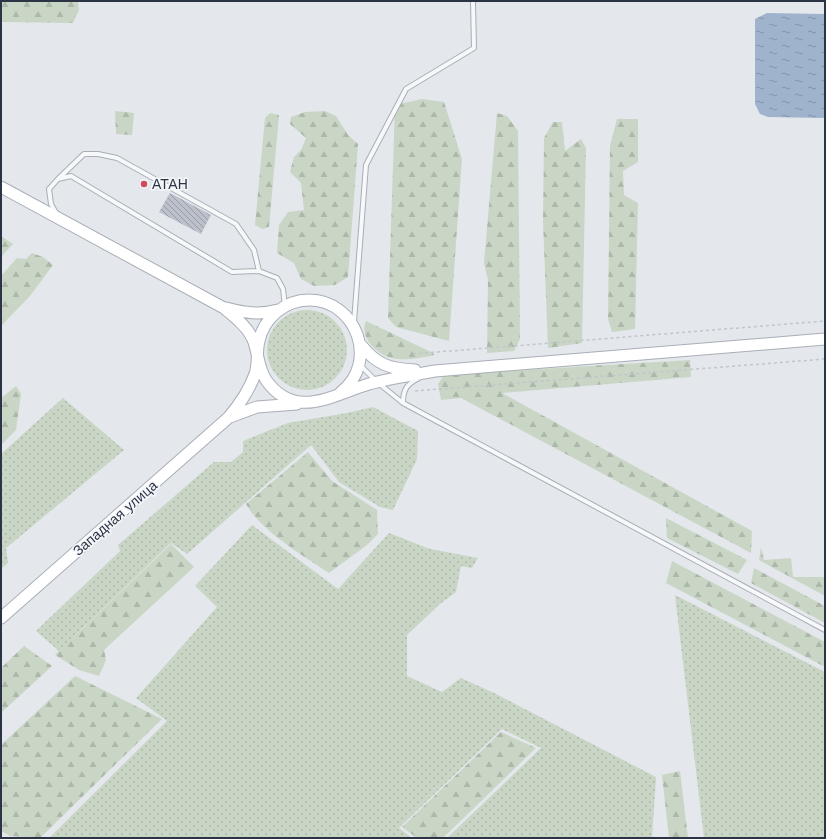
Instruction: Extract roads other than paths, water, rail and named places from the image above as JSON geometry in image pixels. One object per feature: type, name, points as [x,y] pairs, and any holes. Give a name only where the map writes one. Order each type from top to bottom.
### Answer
[{"type":"main road","points":[[1,187],[224,308],[238,320],[253,341],[265,378],[278,392],[295,401],[313,403],[326,400],[377,382],[435,371],[825,339]]},
{"type":"main road","points":[[224,308],[252,314],[263,314],[298,301],[320,301],[339,309],[354,325],[361,345],[370,357],[382,364],[397,369],[435,371]]},
{"type":"main road","points":[[258,360],[261,332],[272,316],[282,308]]},
{"type":"main road","points":[[337,395],[351,382],[359,364],[361,345]]},
{"type":"main road","name":"Западная улица","points":[[1,618],[228,418],[247,394],[258,360]]},
{"type":"main road","name":"Западная улица","points":[[228,418],[245,410],[269,404],[313,403]]},
{"type":"lane","points":[[354,325],[366,166],[406,89],[474,48],[473,1]]},
{"type":"lane","points":[[61,220],[51,204],[49,189],[58,179],[84,154],[98,154],[117,158],[236,224],[254,250],[259,271]]},
{"type":"lane","points":[[58,179],[71,176],[232,272],[259,271],[277,278],[283,289],[282,308]]},
{"type":"lane","points":[[359,364],[377,382],[403,403],[825,630]]},
{"type":"lane","points":[[403,403],[403,393],[405,387],[415,380],[435,371]]},
{"type":"water","points":[[767,13],[825,14],[825,118],[768,117],[760,114],[755,104],[755,19]]},
{"type":"place","name":"АТАН","points":[[144,184]]}]
